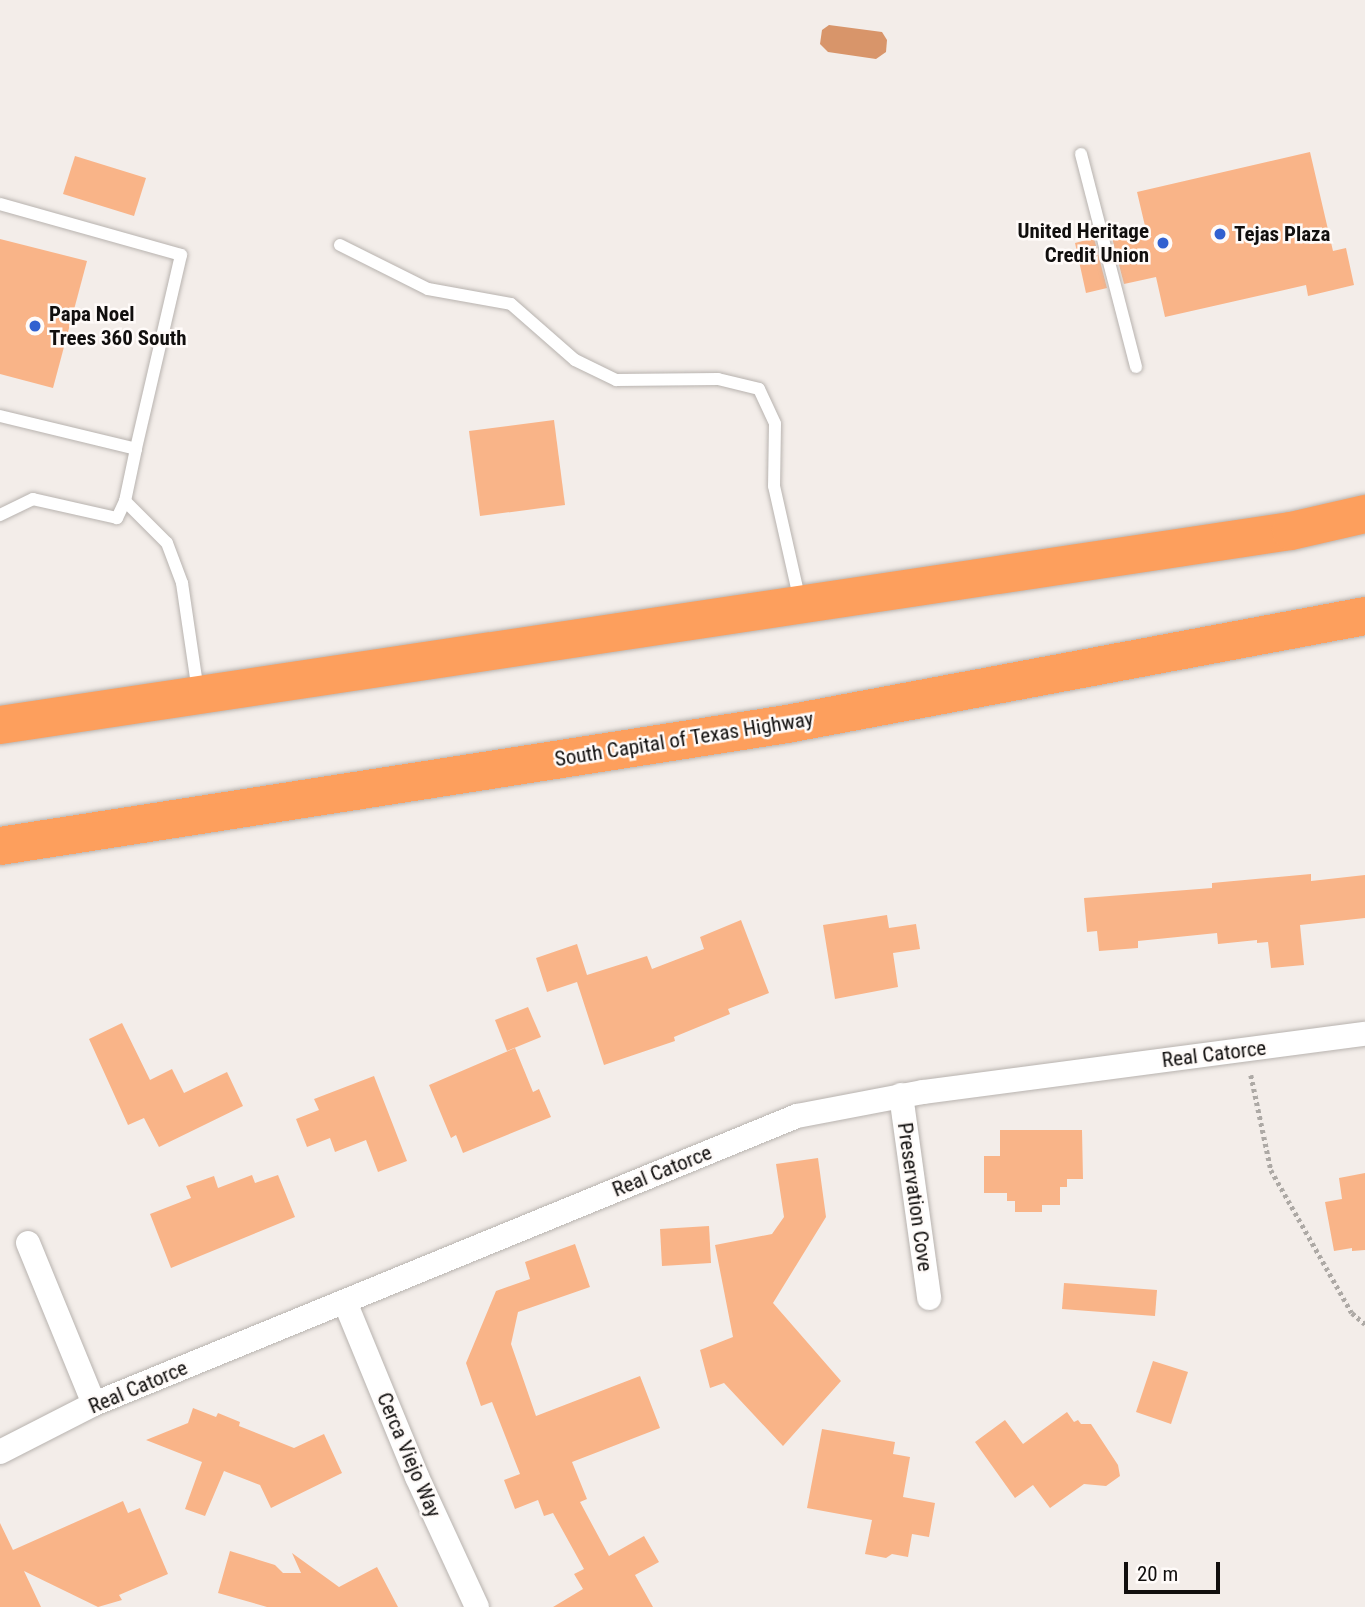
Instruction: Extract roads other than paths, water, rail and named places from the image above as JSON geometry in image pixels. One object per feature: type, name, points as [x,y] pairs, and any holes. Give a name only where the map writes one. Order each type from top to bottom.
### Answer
[{"type":"highway","points":[[0,725],[1291,531],[1365,514]]},
{"type":"highway","name":"South Capital of Texas Highway","points":[[0,846],[787,724],[1365,616]]},
{"type":"street","name":"Real Catorce","points":[[0,1452],[94,1404],[797,1116],[901,1096],[1365,1034]]},
{"type":"street","name":"Preservation Cove","points":[[901,1096],[929,1298]]},
{"type":"street","points":[[28,1243],[94,1404]]},
{"type":"street","name":"Cerca Viejo Way","points":[[345,1302],[417,1477],[477,1607]]},
{"type":"lane","points":[[1081,154],[1136,367]]},
{"type":"lane","points":[[0,204],[181,255],[125,501],[117,518],[33,499],[0,515]]},
{"type":"lane","points":[[340,246],[428,289],[511,304],[575,360],[615,380],[718,379],[759,389],[775,424],[774,486],[801,605]]},
{"type":"lane","points":[[0,416],[136,449]]},
{"type":"lane","points":[[125,501],[167,543],[181,583],[198,695]]},
{"type":"place","name":"Tejas Plaza","points":[[1220,234]]},
{"type":"place","name":"United Heritage Credit Union","points":[[1163,243]]},
{"type":"place","name":"Papa Noel Trees 360 South","points":[[35,326]]}]
